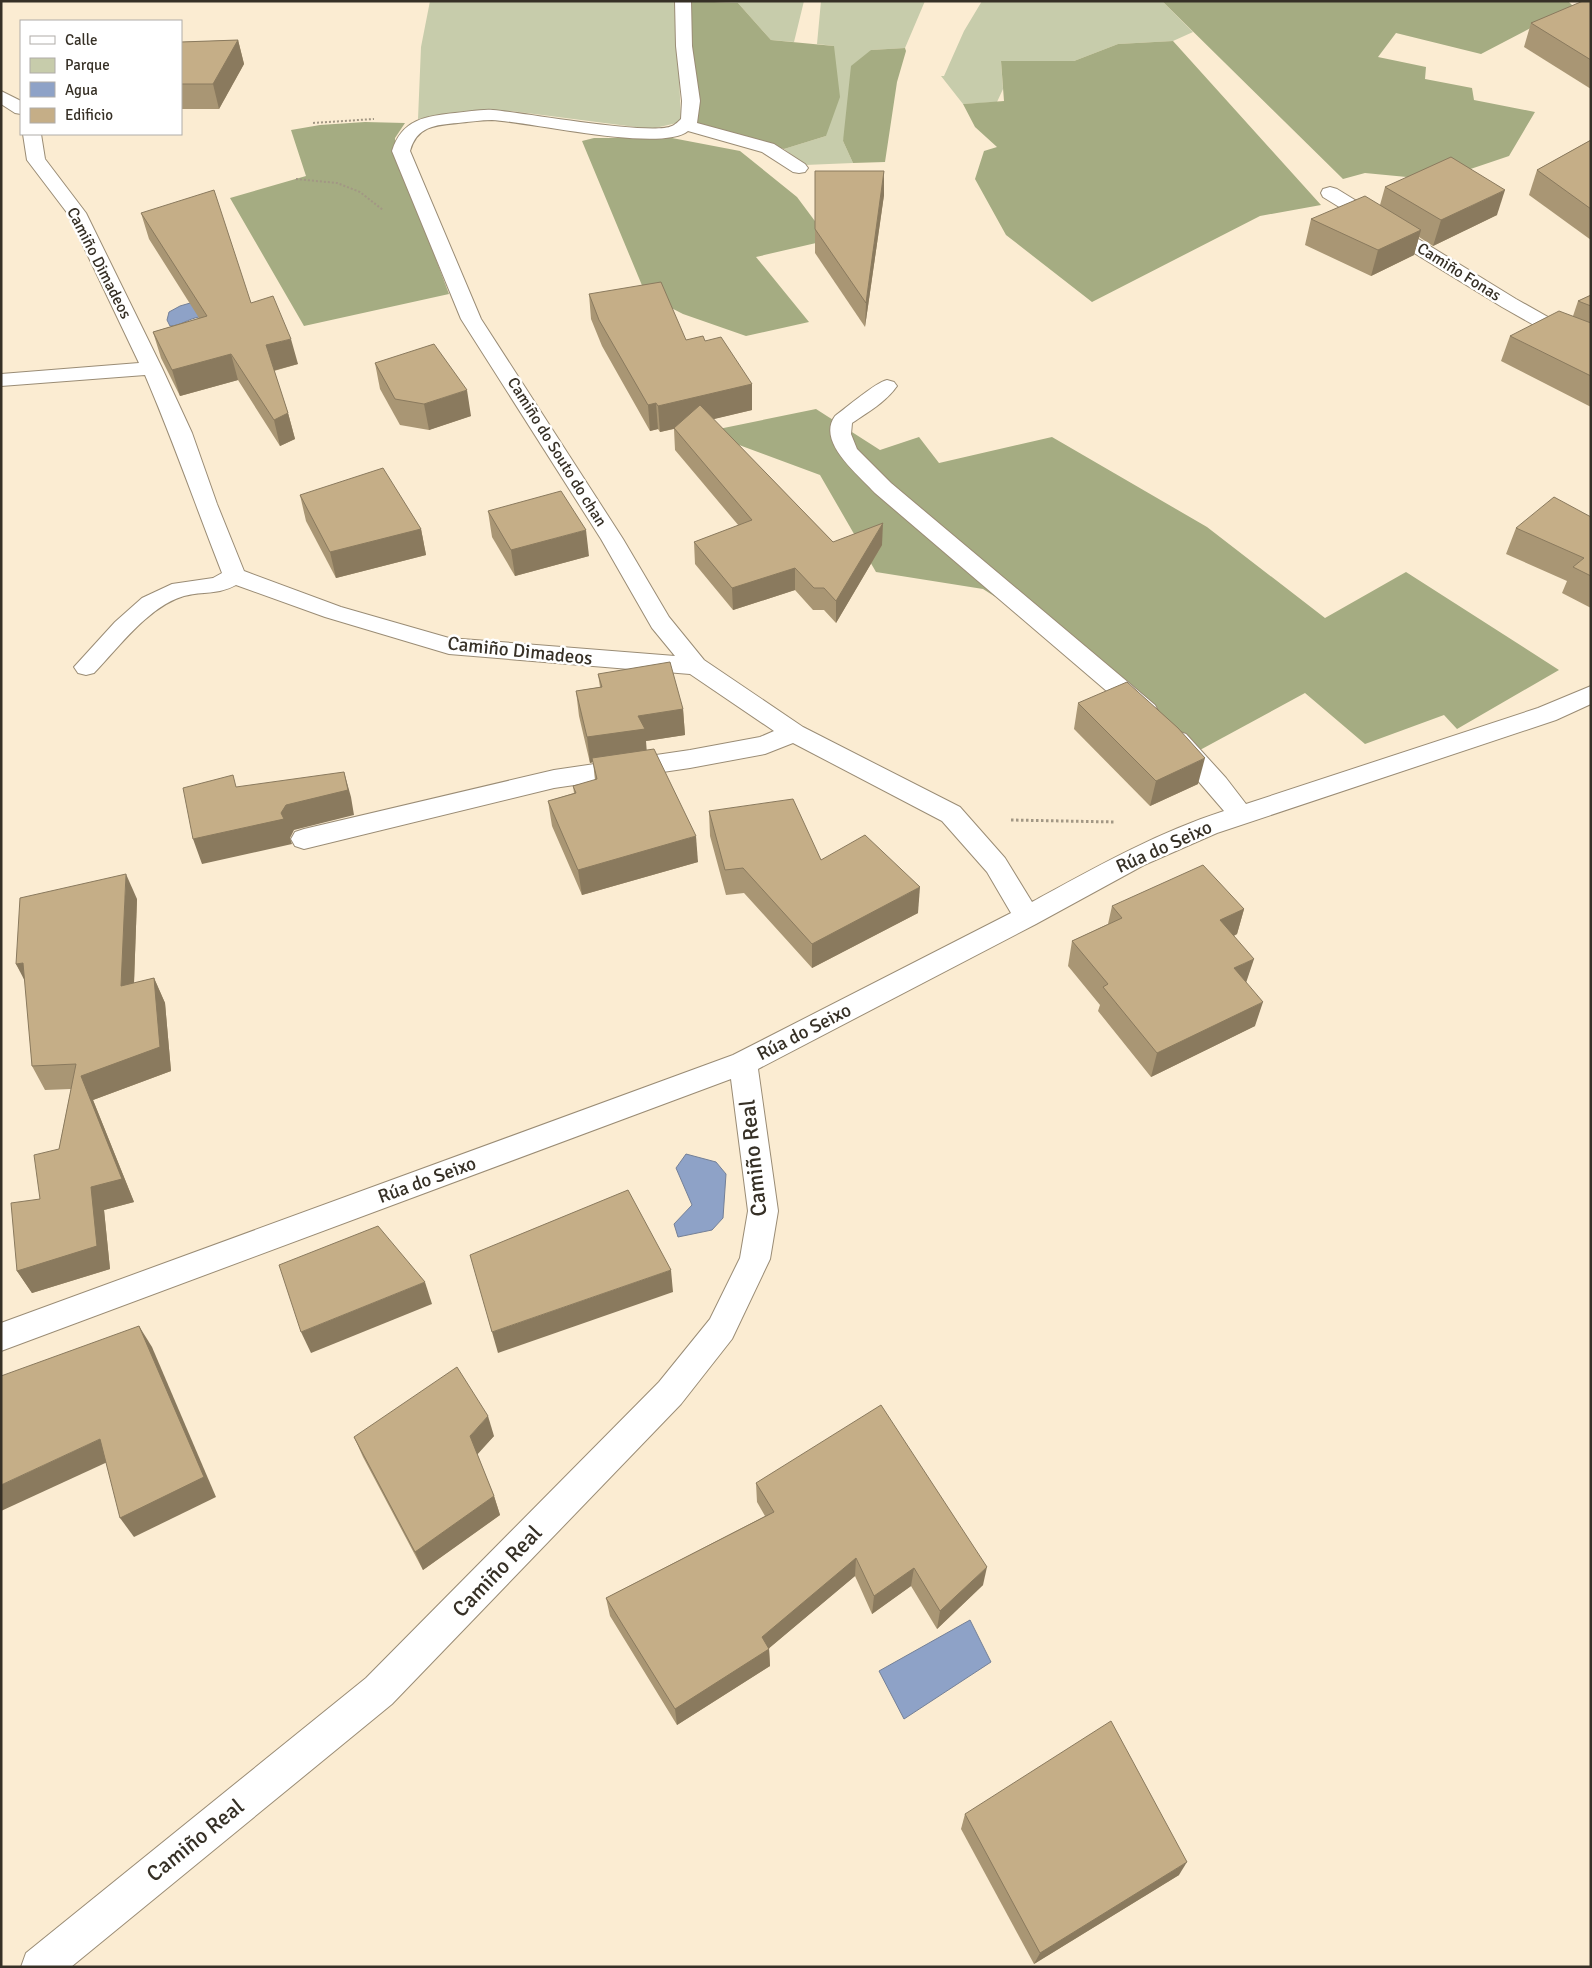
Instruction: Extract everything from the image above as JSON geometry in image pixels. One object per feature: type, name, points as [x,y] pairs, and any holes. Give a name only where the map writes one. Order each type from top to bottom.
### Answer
[{"type":"street","points":[[421,125],[436,120],[491,115],[644,134],[676,132],[690,121],[691,102],[684,46],[683,1]]},
{"type":"street","points":[[1,96],[20,108]]},
{"type":"street","name":"Camiño do Souto do chan","points":[[421,125],[410,132],[401,151],[471,319],[612,539],[660,622],[696,666],[794,733],[950,814],[996,865],[1027,917]]},
{"type":"street","points":[[685,125],[768,148],[799,168]]},
{"type":"street","name":"Camiño Dimadeos","points":[[32,135],[36,160],[77,213],[152,368],[181,433],[234,576],[333,612],[449,646],[696,666]]},
{"type":"street","name":"Camiño Fonas","points":[[1330,193],[1509,303],[1564,334],[1591,346]]},
{"type":"street","points":[[1,380],[152,368]]},
{"type":"street","points":[[887,386],[874,398],[842,420],[840,434],[848,452],[883,488],[1126,694],[1184,746],[1241,815]]},
{"type":"street","points":[[86,667],[150,603],[180,589],[218,585],[234,576]]},
{"type":"street","name":"Rúa do Seixo","points":[[1,1337],[743,1064],[1027,917],[1135,858],[1208,826],[1547,714],[1591,694]]},
{"type":"street","points":[[304,839],[554,779],[764,746],[794,733]]},
{"type":"street","name":"Camiño Real","points":[[40,1967],[379,1691],[670,1393],[721,1329],[755,1259],[763,1211],[743,1064]]},
{"type":"path","points":[[313,123],[382,119],[421,125]]},
{"type":"path","points":[[296,179],[337,183],[360,192],[412,233],[440,248]]},
{"type":"path","points":[[950,814],[1035,821],[1117,822]]},
{"type":"green space","points":[[430,1],[676,1],[681,122],[651,129],[511,111],[450,114],[418,119],[421,47]]},
{"type":"green space","points":[[690,1],[804,1],[794,42],[771,40],[738,3]]},
{"type":"green space","points":[[690,1],[738,3],[771,40],[834,46],[840,97],[826,136],[784,149],[697,123]]},
{"type":"green space","points":[[821,1],[925,1],[905,48],[871,50],[843,141],[853,163],[805,165],[784,149],[826,136],[834,46],[817,44]]},
{"type":"green space","points":[[982,1],[1162,1],[1193,32],[1173,41],[1118,44],[1074,61],[1001,61],[1003,89],[997,102],[963,104],[941,76],[944,76],[964,31]]},
{"type":"green space","points":[[1162,1],[1568,1],[1573,6],[1481,54],[1396,33],[1378,57],[1426,67],[1425,79],[1472,88],[1474,100],[1535,112],[1509,156],[1438,180],[1365,173],[1343,179]]},
{"type":"green space","points":[[1173,41],[1321,205],[1260,216],[1092,302],[1006,235],[975,179],[984,151],[997,147],[975,127],[963,104],[1004,101],[1001,61],[1074,61],[1118,44]]},
{"type":"green space","points":[[905,48],[906,51],[897,82],[885,162],[853,163],[843,141],[851,66],[871,50]]},
{"type":"green space","points":[[365,122],[405,123],[395,138],[395,150],[449,294],[304,326],[230,198],[306,176],[291,130],[320,125]]},
{"type":"green space","points":[[594,138],[672,138],[740,151],[797,197],[829,240],[756,257],[809,322],[746,336],[683,314],[646,295],[582,141]]},
{"type":"green space","points":[[816,409],[880,450],[919,437],[939,463],[1052,437],[1207,527],[1325,618],[1406,572],[1559,670],[1457,729],[1444,715],[1365,744],[1305,693],[1200,750],[1107,668],[983,589],[876,572],[820,475],[704,432]]},
{"type":"water","points":[[197,301],[199,317],[170,326],[167,320],[169,312],[180,306]]},
{"type":"water","points":[[686,1154],[716,1162],[726,1174],[723,1218],[712,1230],[678,1237],[674,1224],[692,1205],[676,1168]]},
{"type":"water","points":[[970,1620],[991,1662],[904,1719],[879,1671]]},
{"type":"building","points":[[1583,1],[1591,1],[1591,60],[1531,23]]},
{"type":"building","points":[[238,40],[213,84],[182,84],[182,42]]},
{"type":"building","points":[[1591,140],[1591,209],[1537,170]]},
{"type":"building","points":[[1451,157],[1505,190],[1441,220],[1385,187]]},
{"type":"building","points":[[815,171],[884,171],[866,303],[815,229]]},
{"type":"building","points":[[214,190],[251,303],[273,296],[291,339],[266,345],[288,413],[274,420],[231,354],[172,370],[153,332],[207,316],[141,213]]},
{"type":"building","points":[[1365,196],[1421,230],[1378,250],[1311,219]]},
{"type":"building","points":[[661,282],[686,340],[703,336],[705,341],[721,337],[752,384],[658,406],[656,403],[648,405],[599,320],[589,294]]},
{"type":"building","points":[[1591,295],[1591,306],[1578,301]]},
{"type":"building","points":[[1559,311],[1591,323],[1591,376],[1510,336]]},
{"type":"building","points":[[434,344],[467,390],[424,404],[395,399],[375,363]]},
{"type":"building","points":[[700,405],[833,542],[883,523],[836,601],[824,588],[814,588],[795,568],[732,588],[694,542],[752,520],[674,428]]},
{"type":"building","points":[[383,468],[421,529],[330,552],[300,495]]},
{"type":"building","points":[[561,491],[586,530],[511,550],[488,511]]},
{"type":"building","points":[[1554,497],[1591,517],[1591,576],[1573,567],[1584,558],[1516,528]]},
{"type":"building","points":[[670,662],[683,709],[638,716],[645,729],[587,737],[576,691],[602,687],[598,674]]},
{"type":"building","points":[[1127,682],[1178,728],[1205,758],[1156,781],[1078,703]]},
{"type":"building","points":[[654,749],[696,836],[578,870],[548,801],[576,793],[573,786],[597,779],[592,758]]},
{"type":"building","points":[[344,772],[348,790],[286,805],[281,813],[284,819],[193,839],[183,788],[233,775],[236,787]]},
{"type":"building","points":[[793,799],[821,860],[865,835],[920,887],[812,944],[743,868],[725,870],[709,811]]},
{"type":"building","points":[[1203,865],[1244,909],[1220,920],[1254,959],[1234,968],[1263,1002],[1157,1053],[1103,987],[1108,984],[1072,941],[1122,918],[1112,906]]},
{"type":"building","points":[[126,874],[121,986],[154,978],[160,1047],[81,1076],[122,1179],[91,1187],[97,1246],[17,1271],[11,1203],[40,1199],[34,1155],[59,1149],[76,1064],[32,1066],[23,963],[16,964],[20,898]]},
{"type":"building","points":[[628,1190],[671,1270],[492,1332],[470,1255]]},
{"type":"building","points":[[378,1226],[425,1282],[301,1332],[279,1265]]},
{"type":"building","points":[[139,1326],[204,1477],[120,1518],[100,1439],[1,1485],[1,1376]]},
{"type":"building","points":[[457,1367],[488,1416],[470,1436],[494,1496],[415,1552],[354,1437]]},
{"type":"building","points":[[881,1405],[987,1567],[940,1611],[914,1568],[874,1596],[856,1558],[762,1637],[769,1649],[675,1709],[606,1598],[774,1512],[756,1483]]},
{"type":"building","points":[[1111,1721],[1187,1862],[1040,1953],[965,1814]]}]
